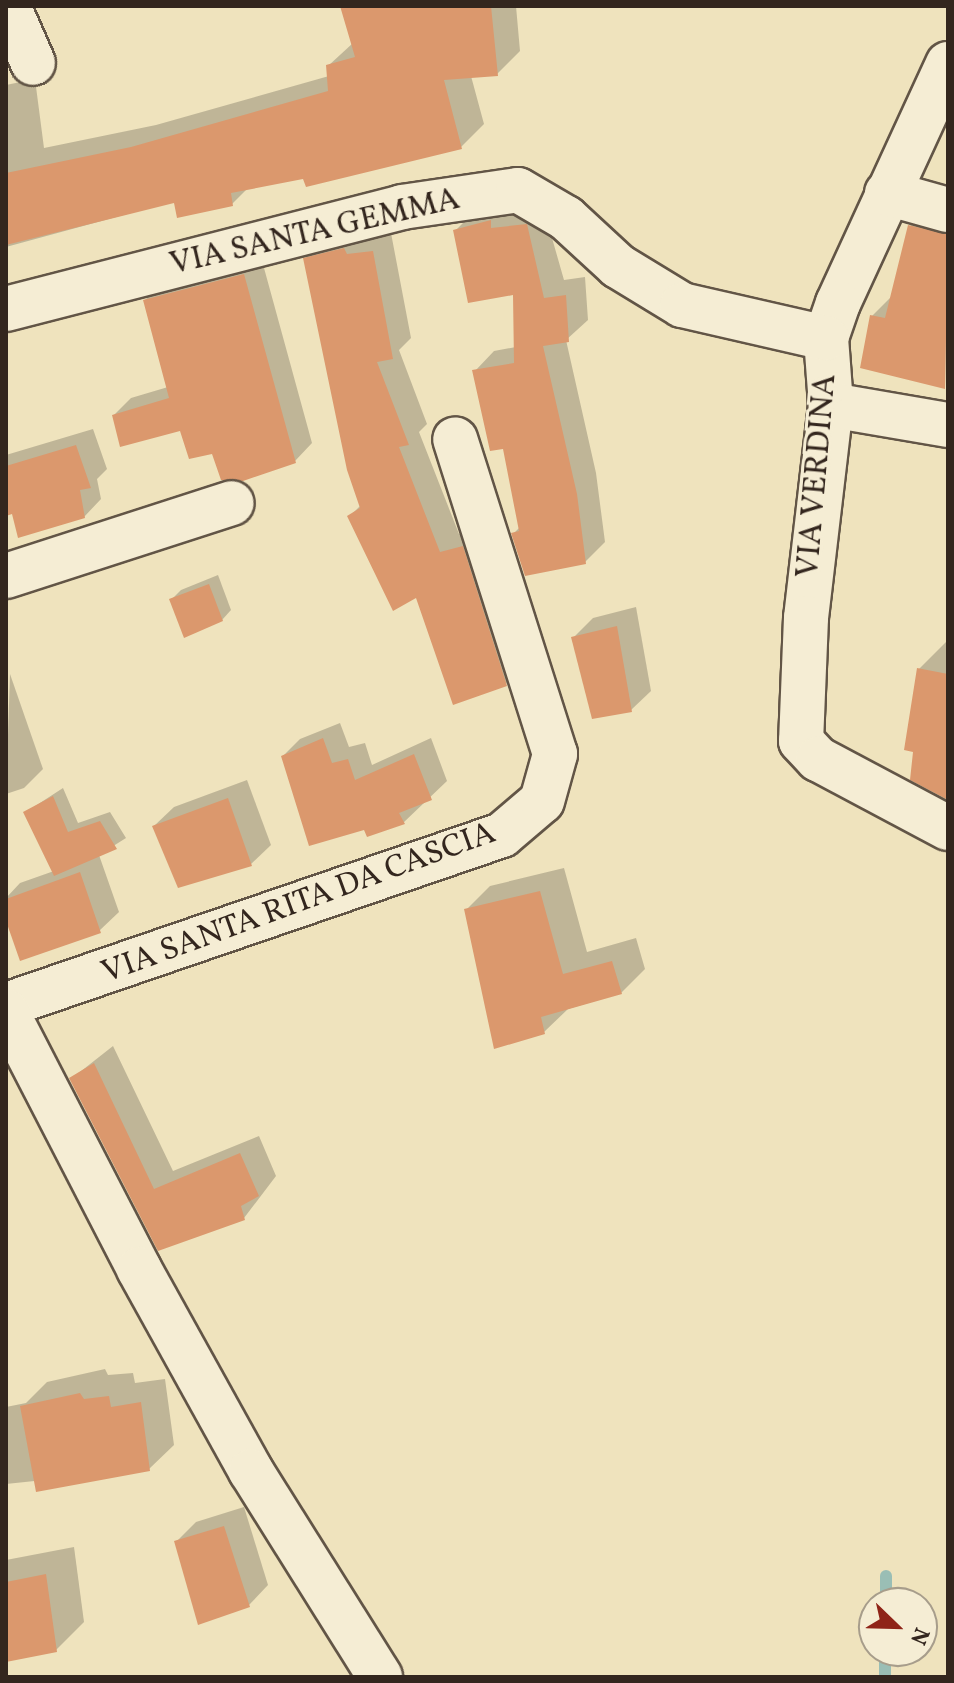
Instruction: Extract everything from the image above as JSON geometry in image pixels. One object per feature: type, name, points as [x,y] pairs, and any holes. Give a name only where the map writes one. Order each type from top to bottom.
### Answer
[{"type":"street","points":[[8,6],[33,63]]},
{"type":"street","name":"VIA VERDINA","points":[[948,64],[887,193],[826,338],[831,405],[806,618],[801,741],[818,759],[948,828]]},
{"type":"street","name":"VIA SANTA GEMMA","points":[[6,309],[402,207],[518,190],[566,218],[618,266],[682,305],[826,338]]},
{"type":"street","points":[[887,193],[948,210]]},
{"type":"street","points":[[831,405],[948,425]]},
{"type":"street","name":"VIA SANTA RITA DA CASCIA","points":[[6,1008],[502,835],[542,801],[555,754],[455,439]]},
{"type":"street","points":[[6,576],[232,503]]},
{"type":"street","points":[[6,1008],[139,1269],[251,1471],[380,1677]]},
{"type":"building","points":[[340,6],[491,6],[498,76],[444,80],[462,149],[306,187],[303,179],[231,193],[233,206],[177,218],[174,203],[6,245],[6,173],[131,147],[328,91],[326,65],[355,57]]},
{"type":"building","points":[[491,220],[491,228],[527,224],[544,298],[566,295],[569,342],[543,346],[577,494],[586,564],[525,576],[511,533],[519,531],[503,449],[490,451],[472,370],[514,363],[513,295],[468,303],[453,230]]},
{"type":"building","points":[[908,225],[948,234],[945,389],[860,368],[870,315],[885,318]]},
{"type":"building","points":[[344,248],[347,254],[373,251],[393,359],[377,362],[409,445],[399,447],[440,552],[463,546],[507,686],[453,705],[416,598],[393,611],[347,516],[360,508],[347,470],[303,258]]},
{"type":"building","points":[[244,274],[296,463],[243,481],[221,480],[212,454],[189,459],[180,431],[120,447],[112,415],[169,398],[143,300]]},
{"type":"building","points":[[76,445],[91,488],[80,490],[85,518],[18,538],[12,514],[6,516],[6,466]]},
{"type":"building","points":[[209,584],[223,621],[184,638],[169,599]]},
{"type":"building","points":[[617,626],[632,712],[592,719],[571,637]]},
{"type":"building","points":[[917,668],[948,674],[948,800],[910,780],[913,752],[904,750]]},
{"type":"building","points":[[323,738],[332,763],[348,759],[355,780],[414,754],[432,800],[399,813],[405,824],[367,837],[364,830],[309,846],[281,756]]},
{"type":"building","points":[[53,796],[68,832],[100,821],[117,849],[54,876],[23,812]]},
{"type":"building","points":[[228,798],[252,866],[178,888],[152,826]]},
{"type":"building","points":[[80,872],[101,933],[20,961],[6,921],[6,899]]},
{"type":"building","points":[[540,891],[563,974],[612,961],[622,994],[541,1017],[545,1034],[494,1049],[464,909]]},
{"type":"building","points":[[94,1063],[154,1189],[240,1153],[259,1196],[241,1206],[245,1220],[158,1251],[69,1078]]},
{"type":"building","points":[[80,1393],[84,1399],[109,1396],[111,1407],[141,1402],[150,1471],[36,1492],[20,1406]]},
{"type":"building","points":[[224,1526],[250,1607],[198,1625],[174,1541]]},
{"type":"building","points":[[46,1574],[57,1652],[6,1662],[6,1582]]},
{"type":"waterway","points":[[886,1576],[886,1587]]},
{"type":"waterway","points":[[885,1667],[885,1677]]}]
